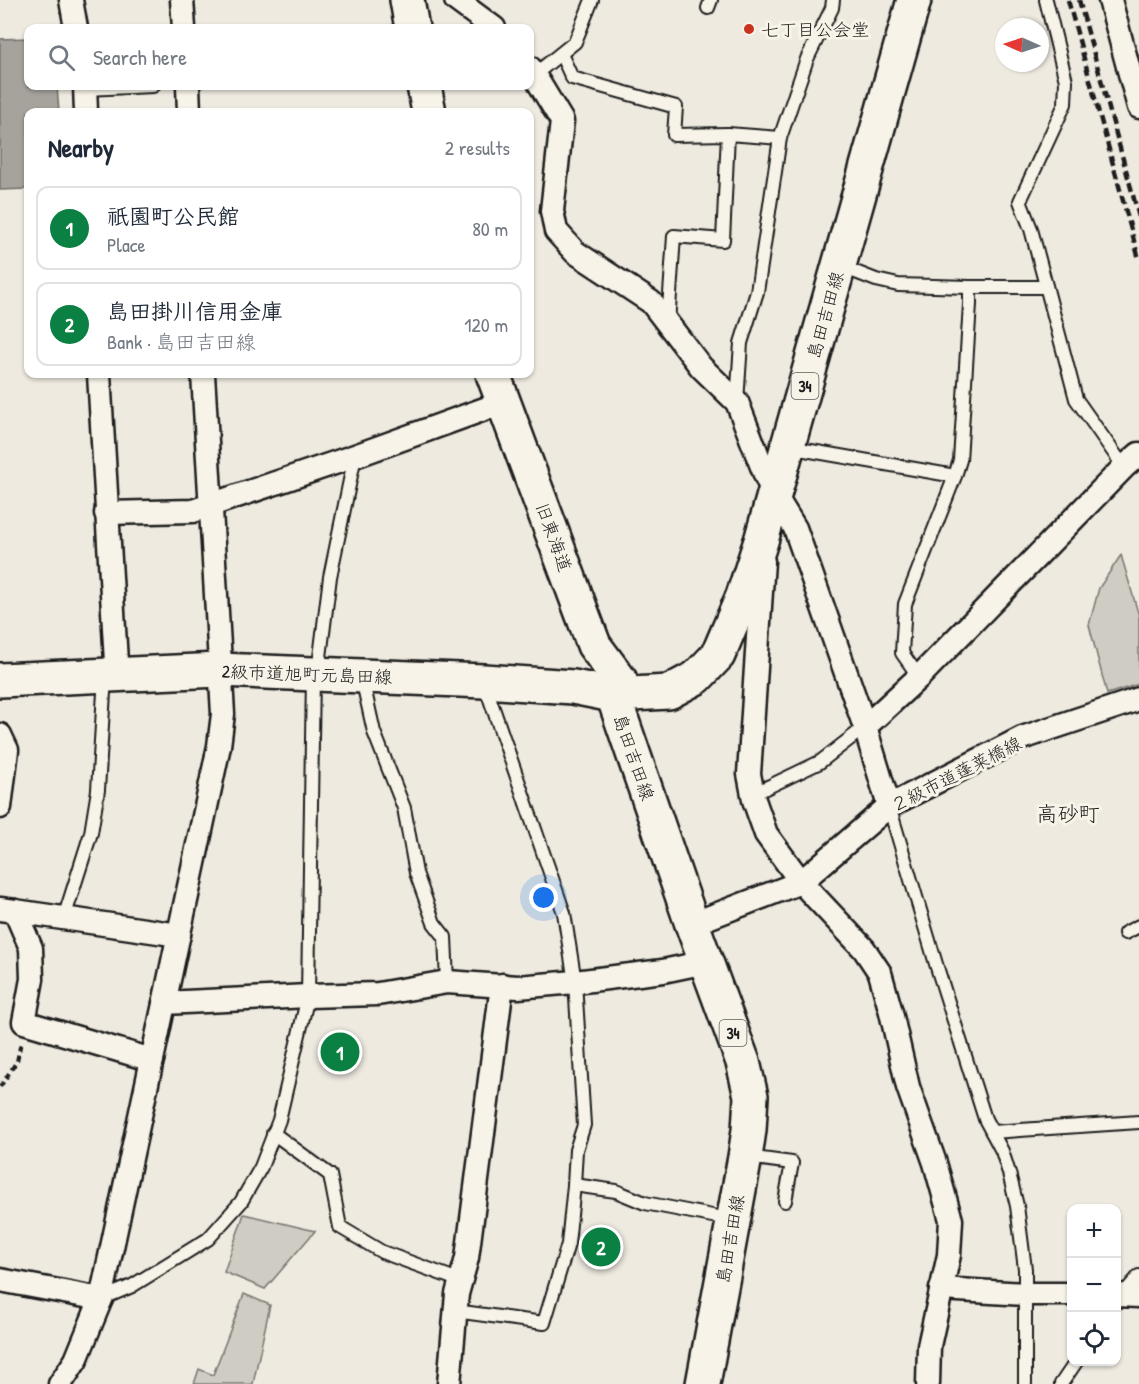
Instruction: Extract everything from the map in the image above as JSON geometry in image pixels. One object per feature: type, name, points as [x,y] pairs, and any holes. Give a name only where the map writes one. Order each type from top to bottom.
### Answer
[{"type":"main road","points":[[407,0],[411,24]]},
{"type":"main road","name":"島田吉田線","points":[[704,1384],[745,1156],[751,1096],[743,1062],[692,924],[613,695],[669,692],[697,677],[718,655],[739,605],[761,541],[914,0]]},
{"type":"main road","points":[[425,90],[428,108]]},
{"type":"main road","name":"旧東海道","points":[[499,388],[594,645],[620,680],[613,695]]},
{"type":"main road","name":"2級市道旭町元島田線","points":[[0,680],[219,670],[483,681],[573,687],[613,695]]},
{"type":"street","points":[[71,0],[75,24]]},
{"type":"street","points":[[182,0],[184,24]]},
{"type":"street","points":[[456,0],[489,24]]},
{"type":"street","points":[[1110,0],[1139,107]]},
{"type":"street","points":[[534,75],[562,121],[552,212],[556,231],[574,252],[651,302],[701,367],[738,402],[774,494],[795,528],[865,727],[890,806]]},
{"type":"street","points":[[85,90],[86,108]]},
{"type":"street","points":[[188,90],[189,108]]},
{"type":"street","points":[[99,378],[116,662],[110,675]]},
{"type":"street","points":[[60,1384],[76,1360],[101,1299],[219,746],[223,714],[203,378]]},
{"type":"street","points":[[106,513],[193,511],[355,456],[499,388]]},
{"type":"street","points":[[865,727],[918,677],[1131,461]]},
{"type":"street","points":[[761,541],[764,565],[749,774],[766,834],[801,882],[864,949],[880,974],[908,1087],[935,1163],[951,1220],[949,1255],[929,1346],[928,1384]]},
{"type":"street","name":"２級市道蓬莱橋線","points":[[692,924],[801,882],[890,806],[1022,738],[1139,699]]},
{"type":"street","points":[[0,735],[7,750],[0,807]]},
{"type":"street","points":[[8,910],[179,935]]},
{"type":"street","points":[[8,910],[31,948],[32,979],[24,1022],[152,1060]]},
{"type":"street","points":[[164,1003],[378,994],[447,982],[518,987],[663,971],[706,962]]},
{"type":"street","points":[[449,1384],[457,1294],[467,1258],[502,985]]},
{"type":"street","points":[[0,1280],[101,1299]]},
{"type":"street","points":[[941,1289],[1067,1294]]},
{"type":"lane","points":[[534,71],[575,42],[592,0]]},
{"type":"lane","points":[[738,402],[741,343],[757,292],[780,138],[807,59],[832,8],[833,0]]},
{"type":"lane","points":[[1046,0],[1065,81],[1065,104],[1020,201],[1031,229],[1076,399],[1131,461]]},
{"type":"lane","points":[[561,54],[572,78],[676,107],[674,135],[728,134],[780,138]]},
{"type":"lane","points":[[668,324],[674,236],[723,240],[728,134]]},
{"type":"lane","points":[[839,266],[876,280],[898,285],[1046,287]]},
{"type":"lane","points":[[918,677],[902,653],[905,604],[960,460],[970,286]]},
{"type":"lane","points":[[788,447],[955,476]]},
{"type":"lane","points":[[101,1299],[132,1286],[208,1239],[241,1202],[261,1167],[279,1120],[308,996],[315,675],[330,577],[355,456]]},
{"type":"lane","points":[[64,918],[91,833],[98,790],[110,675]]},
{"type":"lane","points":[[362,677],[374,732],[404,808],[416,873],[434,923],[446,937],[447,982]]},
{"type":"lane","points":[[455,1311],[544,1323],[568,1244],[576,1150],[584,1125],[575,982],[564,913],[483,681]]},
{"type":"lane","points":[[753,794],[820,762],[865,727]]},
{"type":"lane","points":[[890,806],[936,964],[985,1119],[1002,1151],[1017,1206],[1025,1269],[1025,1384]]},
{"type":"lane","points":[[1125,933],[1139,926]]},
{"type":"lane","points":[[992,1132],[1139,1122]]},
{"type":"lane","points":[[273,1133],[330,1175],[340,1227],[382,1252],[460,1281]]},
{"type":"lane","points":[[745,1156],[792,1163],[785,1202]]},
{"type":"lane","points":[[574,1185],[616,1191],[645,1203],[733,1221]]},
{"type":"lane","points":[[1124,1297],[1139,1276]]},
{"type":"lane","points":[[1061,1384],[1073,1366]]},
{"type":"path","points":[[0,1087],[17,1061],[24,1022]]},
{"type":"shaded area","points":[[24,38],[24,90],[57,90],[59,108],[24,108],[24,189],[0,190],[0,39]]},
{"type":"shaded area","points":[[1121,555],[1139,616],[1139,684],[1107,694],[1089,625],[1099,588]]},
{"type":"shaded area","points":[[244,1214],[315,1231],[265,1289],[224,1272]]},
{"type":"shaded area","points":[[244,1294],[270,1305],[253,1384],[194,1384],[199,1369],[213,1375]]},
{"type":"railway","points":[[1068,0],[1139,259]]},
{"type":"railway","points":[[1079,0],[1139,217]]},
{"type":"place","name":"七丁目公会堂","points":[[749,29]]},
{"type":"place","name":"祇園町公民館","points":[[340,1052]]},
{"type":"place","name":"島田掛川信用金庫","points":[[601,1247]]},
{"type":"district","name":"高砂町","points":[[1068,813]]}]
